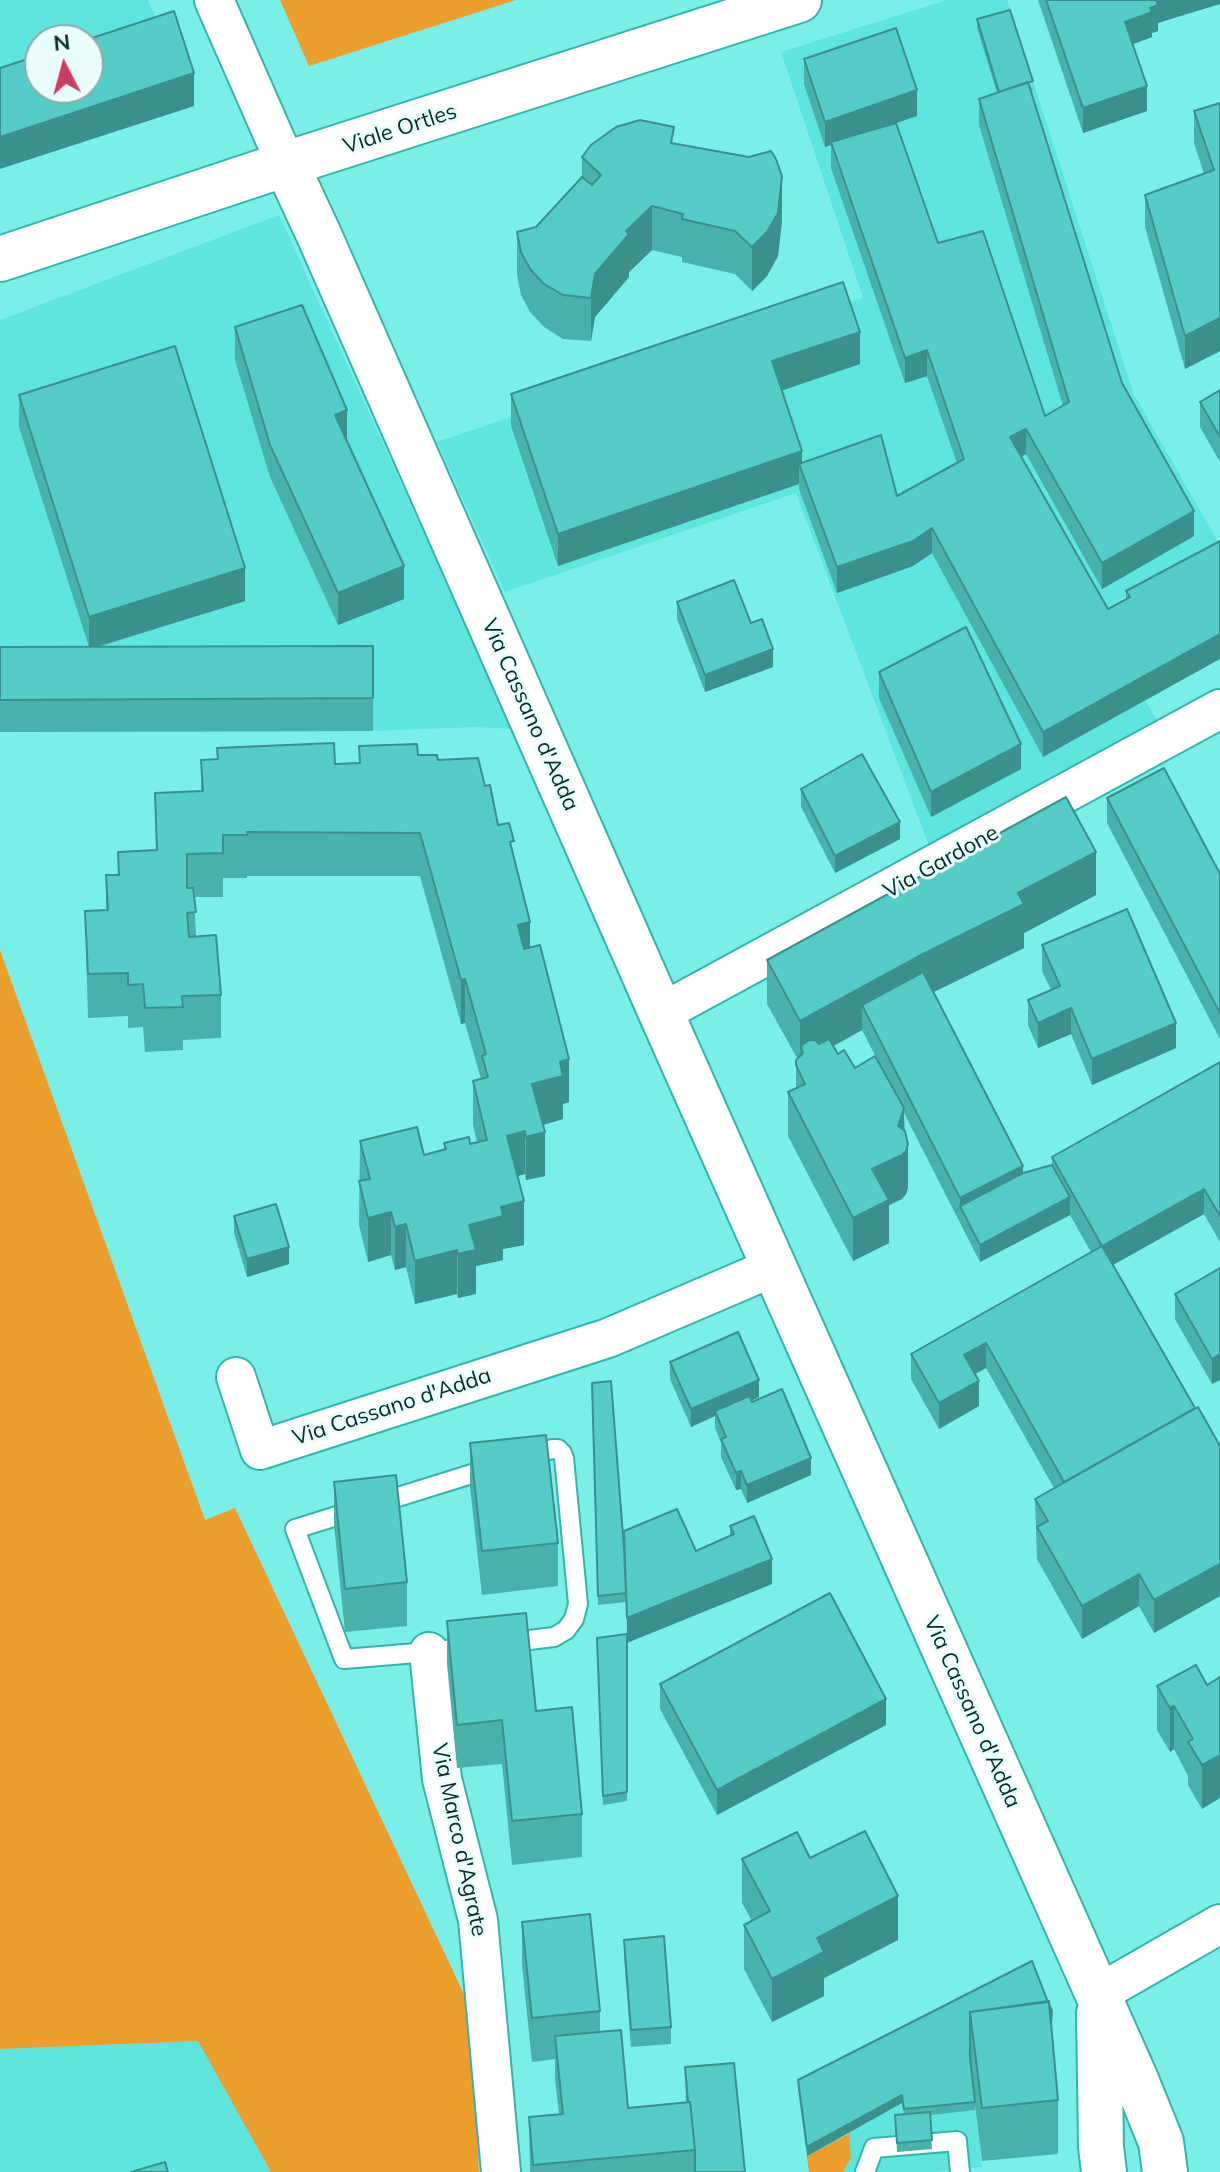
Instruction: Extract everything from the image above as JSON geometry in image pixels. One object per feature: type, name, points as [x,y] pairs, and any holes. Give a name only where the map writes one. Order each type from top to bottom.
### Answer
[{"type":"street","points":[[214,0],[286,164]]},
{"type":"street","name":"Viale Ortles","points":[[0,259],[799,0]]},
{"type":"street","name":"Via Cassano d'Adda","points":[[286,164],[1098,1994],[1104,2172]]},
{"type":"street","name":"Via Gardone","points":[[661,1013],[1220,709]]},
{"type":"street","name":"Via Cassano d'Adda","points":[[236,1377],[260,1450],[608,1338],[774,1267]]},
{"type":"street","name":"Via Marco d'Agrate","points":[[429,1652],[442,1779],[478,1920],[501,2172]]},
{"type":"street","points":[[1165,2172],[1161,2142],[1151,2113],[1098,1994],[1220,1924]]},
{"type":"lane","points":[[558,1449],[564,1458],[578,1604],[574,1619],[566,1630],[554,1637],[429,1652],[344,1659],[295,1529],[558,1449]]},
{"type":"lane","points":[[865,2172],[874,2148],[957,2141],[960,2172]]},
{"type":"shaded area","points":[[0,0],[148,0],[194,106],[0,168]]},
{"type":"shaded area","points":[[280,0],[516,0],[309,66]]},
{"type":"shaded area","points":[[947,0],[1007,0],[1134,395],[1220,545],[1096,613],[1164,733],[934,859],[796,493],[505,592],[437,442],[863,298],[781,52]]},
{"type":"shaded area","points":[[279,215],[513,729],[0,732],[0,320]]},
{"type":"shaded area","points":[[0,950],[205,1520],[235,1508],[470,2007],[479,2172],[271,2172],[198,2041],[0,2049]]},
{"type":"shaded area","points":[[199,2041],[271,2172],[0,2172],[0,2049]]},
{"type":"shaded area","points":[[970,2066],[982,2167],[936,2172],[809,2172],[807,2156]]},
{"type":"shaded area","points":[[849,2134],[851,2157],[843,2172],[809,2172],[807,2156]]},
{"type":"building","points":[[1046,0],[1156,0],[1158,5],[1150,8],[1152,12],[1125,22],[1147,86],[1083,108]]},
{"type":"building","points":[[1010,10],[1033,81],[999,92],[977,19]]},
{"type":"building","points":[[174,11],[194,73],[104,103],[104,34]]},
{"type":"building","points":[[896,28],[917,90],[825,122],[804,59]]},
{"type":"building","points":[[24,60],[24,104],[100,104],[0,137],[0,68]]},
{"type":"building","points":[[1028,82],[1122,383],[1194,511],[1102,563],[1026,429],[1010,437],[1108,609],[1130,597],[1126,591],[1220,541],[1220,634],[1043,732],[932,528],[913,541],[837,567],[799,464],[881,435],[897,496],[964,459],[927,350],[905,358],[831,142],[896,123],[938,243],[983,231],[1045,416],[1069,402],[979,99]]},
{"type":"building","points":[[1220,103],[1220,318],[1185,336],[1145,195],[1214,170],[1194,111]]},
{"type":"building","points":[[640,120],[674,127],[671,143],[749,157],[771,151],[782,176],[778,213],[767,232],[752,247],[735,231],[682,219],[683,214],[652,206],[626,231],[629,234],[595,274],[591,298],[563,295],[544,284],[530,269],[521,252],[517,232],[536,227],[582,177],[592,185],[601,175],[582,157],[591,145],[616,127]]},
{"type":"building","points":[[843,282],[860,332],[772,361],[802,451],[558,534],[511,394]]},
{"type":"building","points":[[302,305],[347,410],[335,415],[404,566],[338,593],[270,445],[235,327]]},
{"type":"building","points":[[175,346],[245,568],[89,617],[19,395]]},
{"type":"building","points":[[1220,390],[1220,437],[1200,402]]},
{"type":"building","points":[[734,580],[751,623],[762,619],[773,649],[705,675],[677,602]]},
{"type":"building","points":[[966,627],[1021,744],[931,792],[879,672]]},
{"type":"building","points":[[373,646],[373,698],[0,700],[0,647]]},
{"type":"building","points":[[334,743],[335,764],[360,763],[359,746],[417,744],[418,755],[437,755],[438,760],[478,758],[485,786],[490,785],[498,825],[509,823],[514,841],[510,842],[530,922],[518,925],[524,949],[540,945],[569,1059],[560,1062],[563,1076],[532,1084],[545,1132],[526,1137],[525,1131],[507,1136],[524,1201],[501,1207],[503,1216],[469,1225],[476,1250],[458,1254],[457,1250],[415,1261],[406,1224],[395,1227],[391,1212],[368,1218],[359,1181],[370,1179],[360,1141],[417,1127],[424,1155],[446,1149],[444,1143],[469,1137],[470,1144],[487,1140],[473,1081],[488,1077],[482,1056],[486,1054],[465,979],[461,980],[420,833],[247,832],[247,835],[223,835],[223,853],[187,854],[187,888],[193,888],[196,912],[187,913],[189,937],[216,935],[221,995],[182,996],[183,1007],[145,1008],[143,984],[128,985],[128,973],[88,974],[85,911],[108,910],[106,875],[119,875],[118,852],[157,850],[155,793],[203,791],[201,760],[218,759],[217,748]]},
{"type":"building","points":[[862,754],[900,822],[835,856],[801,789]]},
{"type":"building","points":[[1164,768],[1220,874],[1220,1013],[1107,798]]},
{"type":"building","points":[[1066,797],[1096,852],[1018,893],[1024,904],[923,954],[800,1021],[767,960]]},
{"type":"building","points":[[1127,909],[1176,1023],[1092,1059],[1071,1008],[1038,1023],[1028,1000],[1060,986],[1042,945]]},
{"type":"building","points":[[923,972],[1023,1166],[960,1198],[862,1005]]},
{"type":"building","points":[[829,1039],[838,1054],[844,1050],[855,1068],[875,1056],[904,1108],[898,1126],[905,1131],[906,1151],[872,1169],[889,1200],[853,1218],[788,1092],[805,1084],[796,1065],[796,1060],[803,1053],[801,1046],[809,1040],[819,1044]]},
{"type":"building","points":[[1220,1062],[1220,1216],[1204,1189],[1102,1246],[1052,1157]]},
{"type":"building","points":[[1052,1165],[1070,1197],[980,1245],[960,1206],[1023,1173]]},
{"type":"building","points":[[276,1204],[289,1247],[247,1259],[234,1216]]},
{"type":"building","points":[[1102,1246],[1195,1408],[1064,1482],[986,1343],[964,1355],[979,1381],[939,1403],[911,1354]]},
{"type":"building","points":[[1220,1268],[1220,1354],[1212,1359],[1175,1294]]},
{"type":"building","points":[[738,1332],[759,1380],[691,1409],[670,1362]]},
{"type":"building","points":[[611,1381],[626,1593],[598,1596],[592,1383]]},
{"type":"building","points":[[782,1389],[811,1458],[747,1485],[741,1471],[736,1473],[721,1439],[726,1437],[715,1411],[749,1396],[752,1402]]},
{"type":"building","points":[[1198,1407],[1220,1446],[1220,1564],[1154,1600],[1139,1574],[1082,1606],[1037,1527],[1048,1521],[1035,1499]]},
{"type":"building","points":[[546,1435],[558,1543],[482,1551],[470,1443]]},
{"type":"building","points":[[396,1475],[407,1582],[345,1589],[334,1482]]},
{"type":"building","points":[[677,1509],[696,1551],[734,1534],[730,1526],[754,1516],[772,1559],[627,1618],[624,1531]]},
{"type":"building","points":[[830,1593],[886,1699],[717,1790],[660,1684]]},
{"type":"building","points":[[526,1613],[536,1711],[572,1707],[582,1814],[512,1821],[502,1720],[457,1725],[447,1621]]},
{"type":"building","points":[[627,1634],[627,1792],[603,1796],[597,1638]]},
{"type":"building","points":[[1196,1665],[1207,1685],[1220,1677],[1220,1755],[1202,1765],[1188,1742],[1193,1739],[1174,1706],[1170,1708],[1157,1686]]},
{"type":"building","points":[[865,1831],[898,1896],[817,1938],[824,1952],[772,1979],[744,1925],[770,1911],[742,1859],[797,1832],[810,1858]]},
{"type":"building","points":[[590,1914],[600,2011],[532,2018],[522,1922]]},
{"type":"building","points":[[664,1936],[671,2027],[631,2030],[624,1940]]},
{"type":"building","points":[[1032,1961],[1048,2002],[970,2012],[970,2057],[975,2102],[904,2109],[902,2095],[807,2147],[798,2080]]},
{"type":"building","points":[[1049,2001],[1058,2100],[982,2108],[970,2012]]},
{"type":"building","points":[[621,2030],[628,2108],[690,2102],[695,2150],[533,2165],[529,2117],[563,2114],[555,2036]]},
{"type":"building","points":[[734,2063],[745,2172],[695,2172],[685,2067]]},
{"type":"building","points":[[930,2112],[932,2140],[897,2143],[895,2115]]},
{"type":"building","points":[[165,2162],[168,2172],[131,2172]]}]
